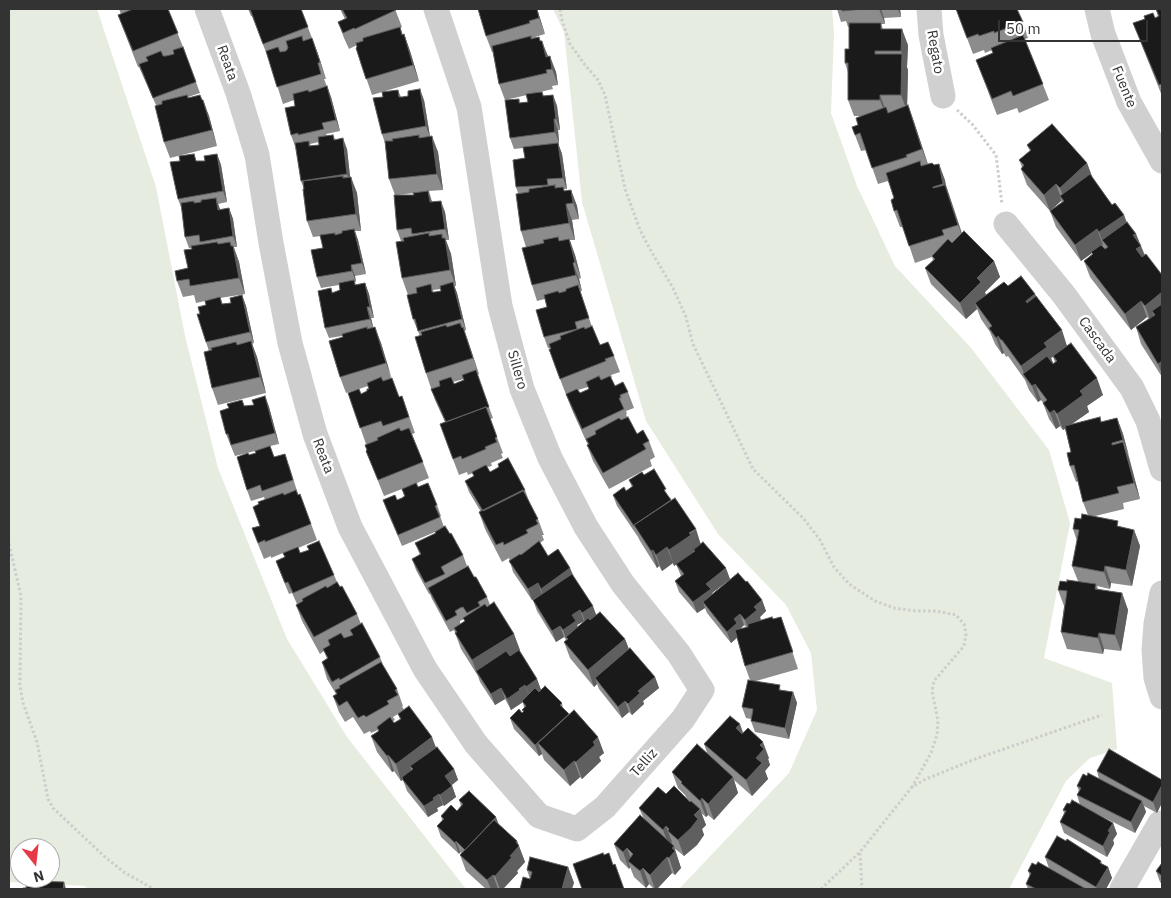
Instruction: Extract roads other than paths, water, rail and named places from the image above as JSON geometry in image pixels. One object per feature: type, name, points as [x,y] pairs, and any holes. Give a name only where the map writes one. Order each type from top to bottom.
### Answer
[{"type":"street","name":"Reata","points":[[207,9],[238,93],[256,155],[290,343],[312,425],[350,527],[425,669],[476,744],[538,816],[577,829]]},
{"type":"street","name":"Sillero","points":[[436,9],[469,107],[500,306],[522,389],[550,458],[586,527],[623,584],[679,654],[702,690]]},
{"type":"street","name":"Regato","points":[[929,9],[931,35],[943,96]]},
{"type":"street","name":"Fuente","points":[[1097,9],[1128,102],[1162,161]]},
{"type":"street","name":"Cascada","points":[[1006,224],[1064,295],[1132,388],[1148,421],[1160,456],[1162,469]]},
{"type":"street","points":[[1162,593],[1156,624],[1154,650],[1156,678],[1162,697]]},
{"type":"street","name":"Telliz","points":[[577,829],[605,807],[683,719],[702,690]]},
{"type":"street","points":[[1131,886],[1160,823]]}]
